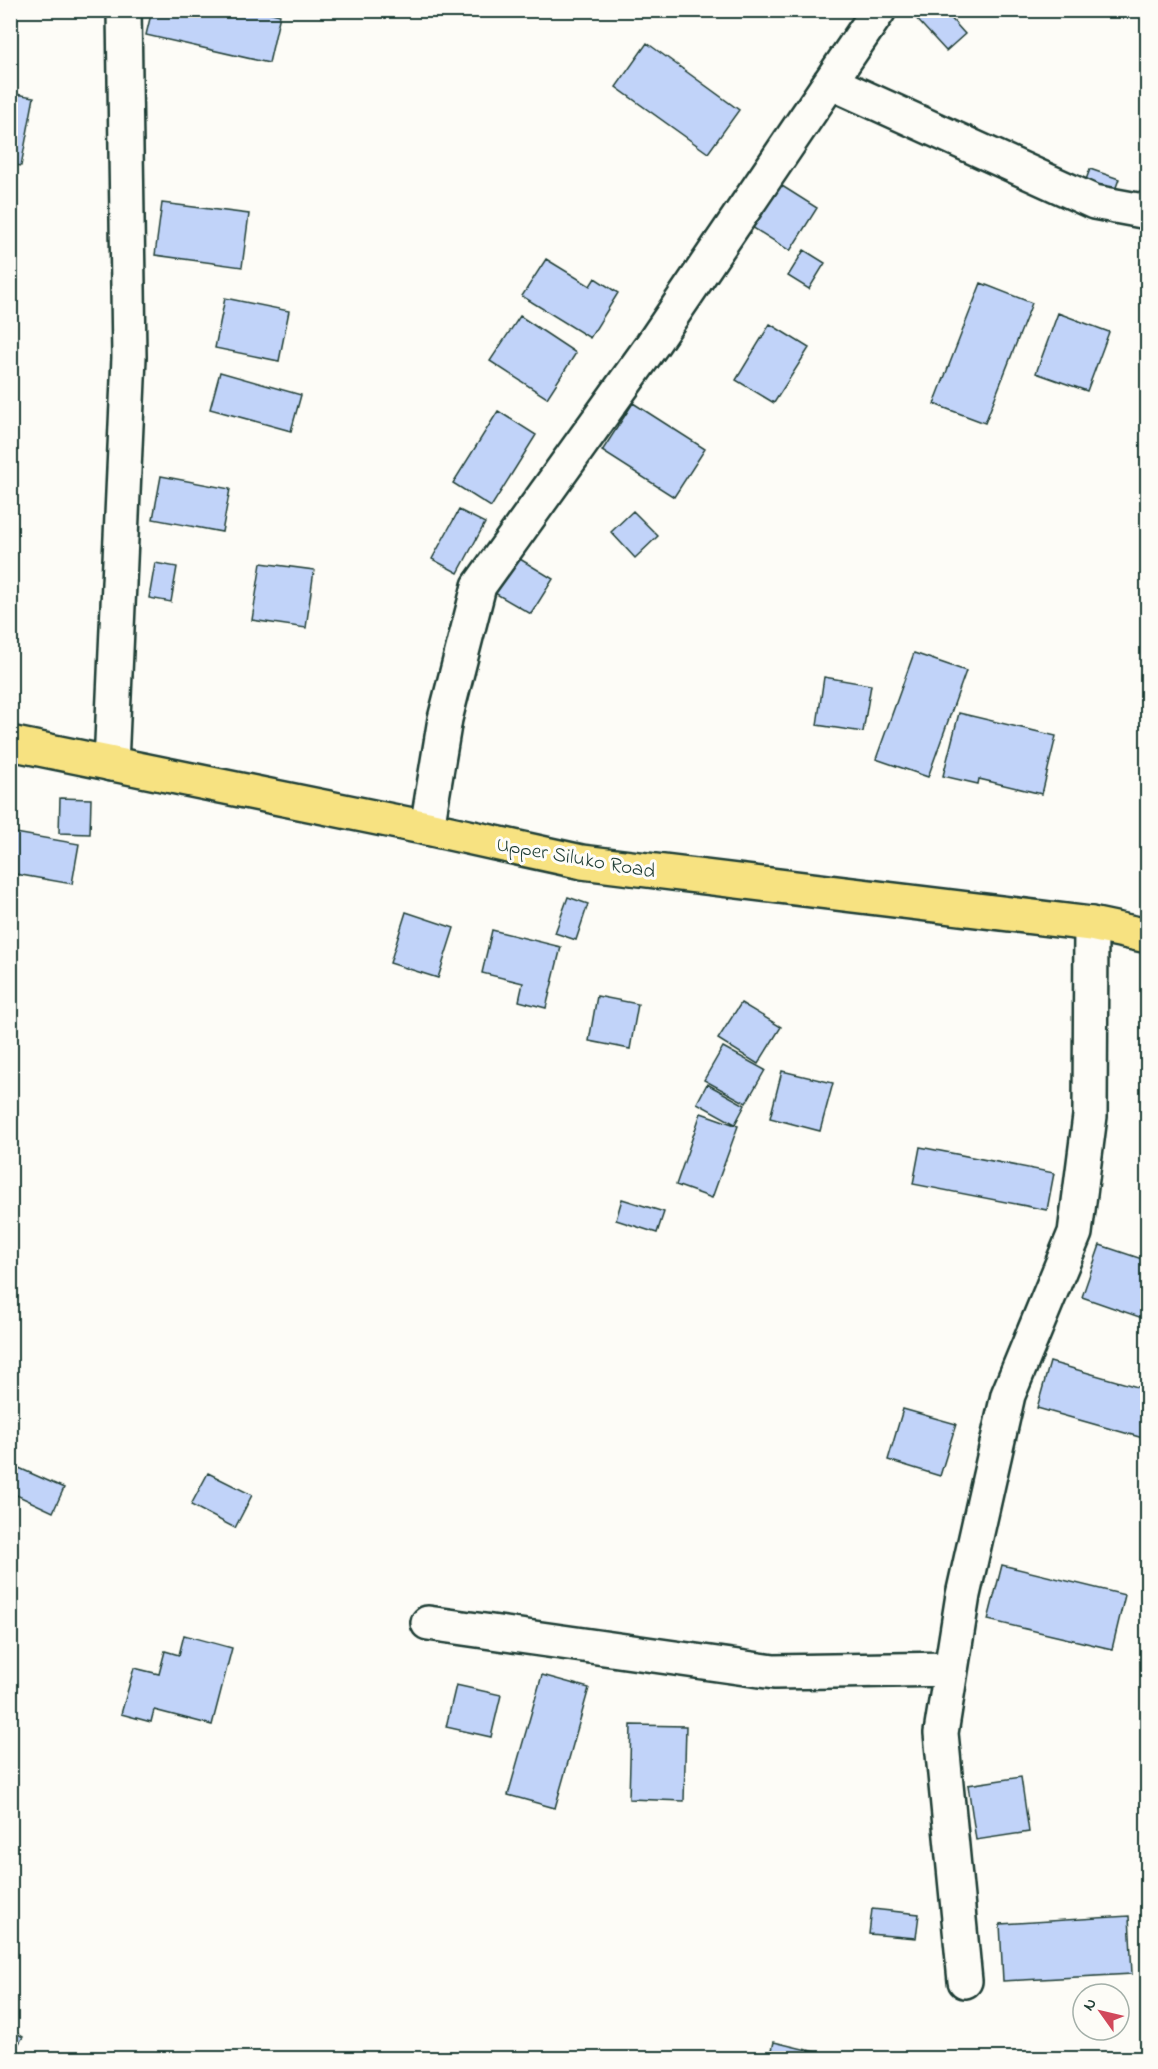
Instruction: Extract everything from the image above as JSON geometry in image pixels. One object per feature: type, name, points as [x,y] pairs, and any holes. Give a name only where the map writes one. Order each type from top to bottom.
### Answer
[{"type":"main road","name":"Upper Siluko Road","points":[[10,743],[582,862],[1091,924],[1148,936]]},
{"type":"street","points":[[111,764],[129,357],[124,10]]},
{"type":"street","points":[[427,828],[445,719],[479,586],[652,345],[879,10]]},
{"type":"street","points":[[830,82],[1094,202],[1148,212]]},
{"type":"street","points":[[965,1981],[941,1733],[963,1595],[1008,1395],[1075,1233],[1090,1116],[1091,924]]},
{"type":"street","points":[[428,1623],[774,1672],[951,1669]]},
{"type":"building","points":[[152,10],[260,10],[280,15],[269,63],[146,35]]},
{"type":"building","points":[[917,10],[952,10],[948,15],[965,34],[946,51],[913,15]]},
{"type":"building","points":[[647,43],[739,110],[708,153],[616,87]]},
{"type":"building","points":[[10,93],[34,97],[21,166],[10,164]]},
{"type":"building","points":[[1090,169],[1119,179],[1110,204],[1081,193]]},
{"type":"building","points":[[771,179],[817,208],[790,251],[744,222]]},
{"type":"building","points":[[162,203],[249,214],[242,267],[155,255]]},
{"type":"building","points":[[804,250],[825,263],[809,289],[788,276]]},
{"type":"building","points":[[546,259],[590,286],[595,278],[618,293],[590,338],[522,296]]},
{"type":"building","points":[[981,283],[1032,303],[985,423],[934,404]]},
{"type":"building","points":[[225,298],[289,311],[279,361],[215,348]]},
{"type":"building","points":[[1058,313],[1109,332],[1087,391],[1036,373]]},
{"type":"building","points":[[520,316],[576,353],[547,398],[490,361]]},
{"type":"building","points":[[770,324],[809,348],[774,403],[736,380]]},
{"type":"building","points":[[220,372],[301,395],[291,431],[210,409]]},
{"type":"building","points":[[633,403],[705,449],[674,497],[602,451]]},
{"type":"building","points":[[498,411],[536,435],[491,507],[453,483]]},
{"type":"building","points":[[161,476],[230,489],[222,532],[153,519]]},
{"type":"building","points":[[459,510],[485,523],[458,573],[432,559]]},
{"type":"building","points":[[633,511],[658,536],[635,558],[611,532]]},
{"type":"building","points":[[515,556],[553,579],[531,614],[493,592]]},
{"type":"building","points":[[155,563],[177,567],[171,602],[149,598]]},
{"type":"building","points":[[261,563],[314,570],[306,628],[252,620]]},
{"type":"building","points":[[914,653],[966,671],[928,777],[876,759]]},
{"type":"building","points":[[824,677],[871,685],[863,732],[817,725]]},
{"type":"building","points":[[959,713],[1056,736],[1042,794],[979,779],[978,784],[943,776]]},
{"type":"building","points":[[60,798],[91,799],[90,834],[59,833]]},
{"type":"building","points":[[10,832],[79,844],[72,884],[10,873]]},
{"type":"building","points":[[568,897],[588,904],[576,940],[555,933]]},
{"type":"building","points":[[406,912],[454,928],[438,978],[390,963]]},
{"type":"building","points":[[492,930],[561,947],[546,1008],[519,1001],[523,983],[482,973]]},
{"type":"building","points":[[597,996],[638,1004],[630,1049],[589,1041]]},
{"type":"building","points":[[741,1003],[781,1027],[758,1064],[718,1039]]},
{"type":"building","points":[[723,1047],[765,1070],[746,1103],[704,1080]]},
{"type":"building","points":[[782,1071],[833,1083],[820,1131],[770,1118]]},
{"type":"building","points":[[707,1084],[745,1105],[735,1124],[697,1103]]},
{"type":"building","points":[[701,1113],[738,1126],[712,1198],[676,1185]]},
{"type":"building","points":[[920,1147],[1054,1173],[1047,1210],[913,1184]]},
{"type":"building","points":[[622,1199],[664,1212],[657,1233],[616,1220]]},
{"type":"building","points":[[1100,1245],[1148,1261],[1148,1320],[1082,1297]]},
{"type":"building","points":[[1050,1362],[1148,1390],[1148,1424],[1143,1438],[1037,1408]]},
{"type":"building","points":[[903,1409],[956,1424],[940,1476],[888,1460]]},
{"type":"building","points":[[10,1464],[64,1488],[53,1512],[10,1492]]},
{"type":"building","points":[[208,1473],[252,1495],[235,1528],[191,1505]]},
{"type":"building","points":[[1002,1565],[1125,1595],[1112,1649],[988,1620]]},
{"type":"building","points":[[184,1635],[232,1648],[212,1725],[154,1710],[151,1722],[121,1714],[134,1668],[159,1674],[165,1651],[179,1655]]},
{"type":"building","points":[[542,1675],[589,1688],[555,1808],[508,1795]]},
{"type":"building","points":[[456,1685],[501,1695],[491,1737],[446,1727]]},
{"type":"building","points":[[631,1725],[686,1726],[684,1801],[629,1799]]},
{"type":"building","points":[[1021,1777],[1029,1832],[976,1840],[968,1785]]},
{"type":"building","points":[[872,1909],[919,1914],[916,1938],[869,1934]]},
{"type":"building","points":[[1129,1916],[1132,1974],[1003,1981],[1000,1924]]},
{"type":"building","points":[[10,2029],[23,2037],[10,2057]]},
{"type":"building","points":[[774,2042],[828,2055],[827,2058],[770,2058]]}]
